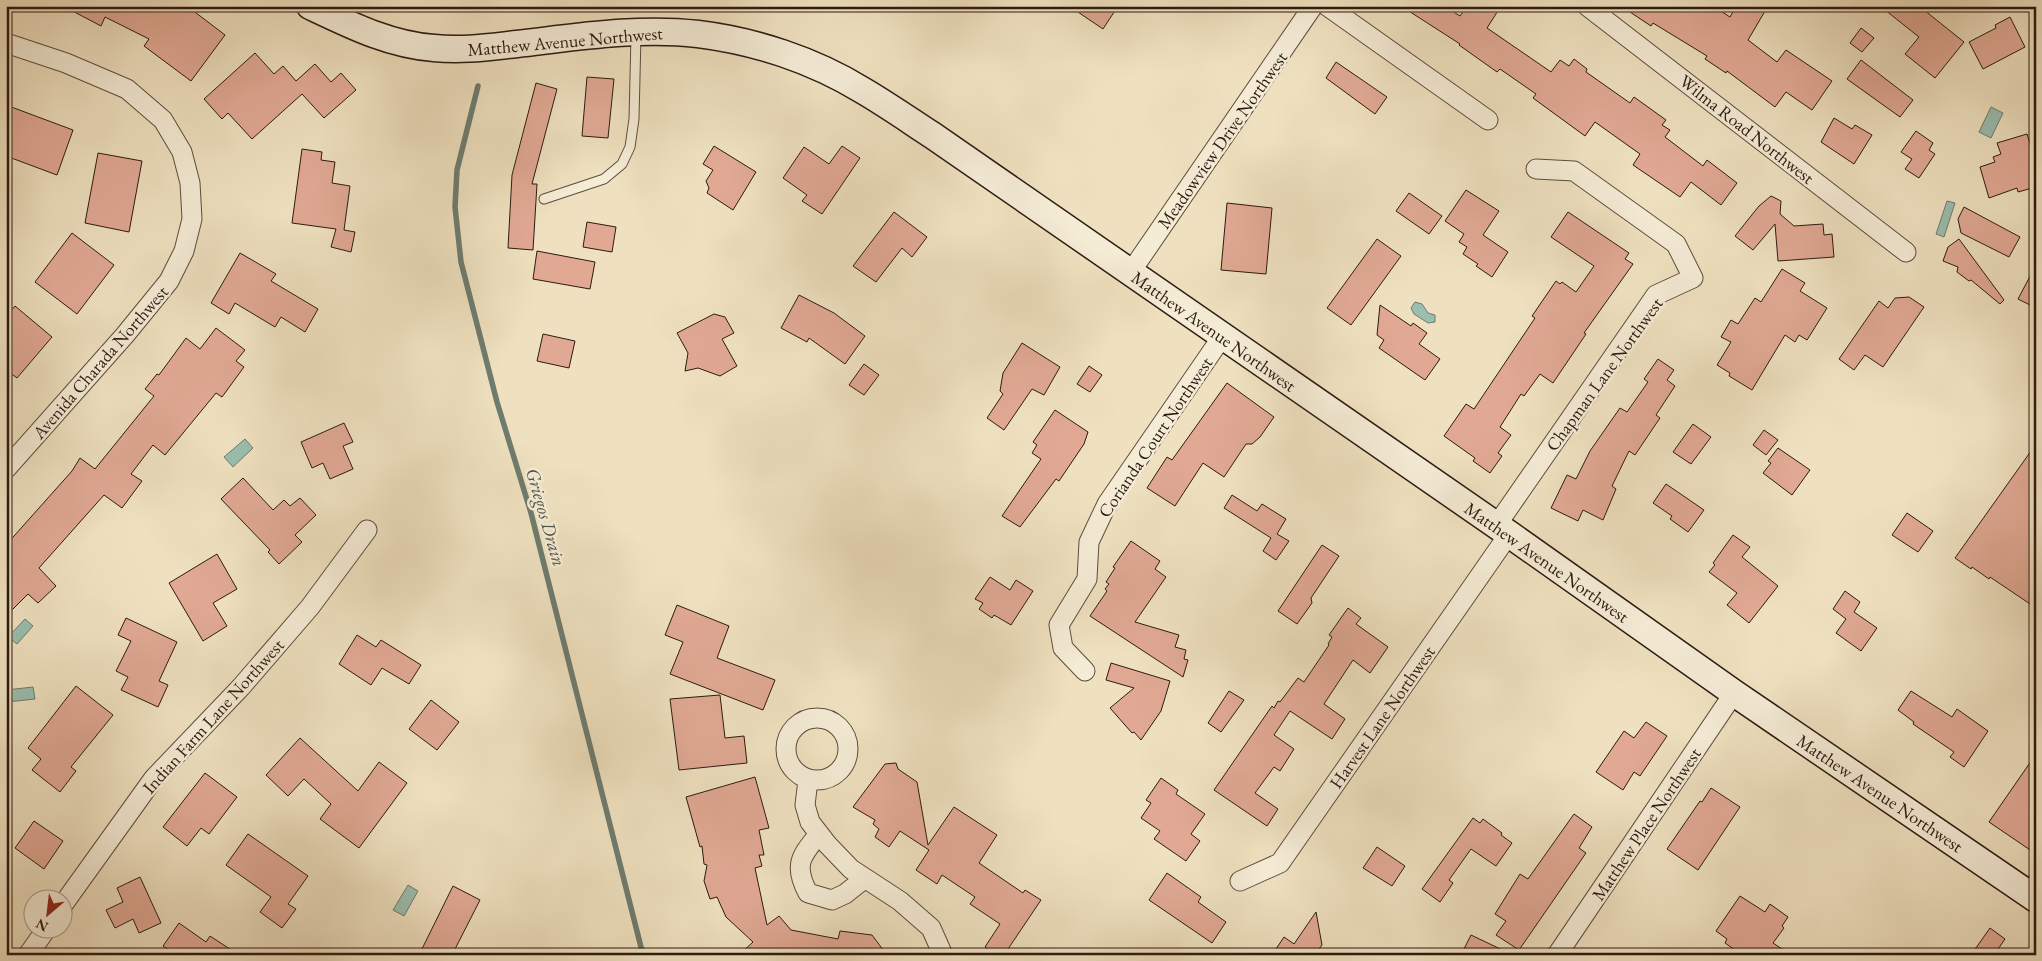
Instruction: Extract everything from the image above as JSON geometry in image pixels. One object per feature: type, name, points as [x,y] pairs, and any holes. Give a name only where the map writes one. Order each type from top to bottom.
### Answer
[{"type":"street","name":"Matthew Avenue Northwest","points":[[310,6],[353,27],[396,42],[433,48],[464,50],[636,32],[698,34],[734,40],[781,52],[822,69],[861,89],[932,135],[1734,693],[2032,889]]},
{"type":"street","name":"Meadowview Drive Northwest","points":[[1130,273],[1314,6]]},
{"type":"street","points":[[1327,6],[1488,120]]},
{"type":"street","name":"Wilma Road Northwest","points":[[1588,6],[1906,252]]},
{"type":"street","name":"Avenida Charada Northwest","points":[[6,42],[66,63],[127,89],[163,120],[182,152],[190,184],[192,220],[184,251],[169,281],[125,336],[6,469]]},
{"type":"street","name":"Chapman Lane Northwest","points":[[1502,530],[1656,295],[1693,278],[1676,244],[1574,171],[1536,169]]},
{"type":"street","name":"Corianda Court Northwest","points":[[1085,672],[1062,648],[1059,625],[1087,579],[1088,542],[1107,504],[1222,337]]},
{"type":"street","name":"Indian Farm Lane Northwest","points":[[72,892],[154,778],[241,687],[310,607],[367,530]]},
{"type":"street","name":"Harvest Lane Northwest","points":[[1240,881],[1280,863],[1502,530]]},
{"type":"street","name":"Matthew Place Northwest","points":[[1557,955],[1734,693]]},
{"type":"street","points":[[808,780],[805,805],[810,822],[819,834],[851,869],[900,901],[931,928],[943,955]]},
{"type":"street","points":[[819,834],[803,853],[799,867],[802,882],[808,893],[832,900],[846,894],[864,879]]},
{"type":"street","points":[[28,955],[40,938]]},
{"type":"lane","points":[[544,199],[604,179],[622,164],[630,147],[634,119],[636,32]]},
{"type":"shaded area","points":[[1991,107],[2003,113],[1991,138],[1979,132]]},
{"type":"shaded area","points":[[1947,201],[1955,203],[1944,237],[1936,234]]},
{"type":"shaded area","points":[[1415,302],[1422,304],[1428,313],[1435,315],[1435,322],[1428,323],[1414,314],[1411,308]]},
{"type":"shaded area","points":[[245,439],[253,448],[233,467],[224,457]]},
{"type":"shaded area","points":[[25,619],[33,626],[17,644],[8,637]]},
{"type":"shaded area","points":[[33,687],[35,699],[7,702],[6,690]]},
{"type":"shaded area","points":[[408,885],[418,891],[404,916],[393,910]]},
{"type":"building","points":[[63,6],[187,6],[225,35],[191,81],[144,46],[149,39],[105,17],[101,26]]},
{"type":"building","points":[[1069,6],[1118,6],[1103,29]]},
{"type":"building","points":[[1401,6],[1444,6],[1460,16],[1467,6],[1501,6],[1487,28],[1551,72],[1560,60],[1569,66],[1574,59],[1587,69],[1586,72],[1630,103],[1634,97],[1666,120],[1662,125],[1670,130],[1665,137],[1703,166],[1707,160],[1737,183],[1721,205],[1691,182],[1680,197],[1633,165],[1640,154],[1595,122],[1585,136],[1533,98],[1536,94],[1500,69],[1497,72],[1460,44]]},
{"type":"building","points":[[1621,6],[1713,6],[1730,17],[1736,6],[1768,6],[1748,40],[1777,62],[1786,50],[1832,81],[1812,110],[1786,92],[1775,107],[1727,71],[1726,73],[1705,59],[1707,56],[1653,23],[1651,26]]},
{"type":"building","points":[[1880,6],[1919,6],[1964,42],[1935,78],[1905,54],[1919,37]]},
{"type":"building","points":[[2010,17],[2025,47],[1983,69],[1969,42],[1996,28],[1995,25]]},
{"type":"building","points":[[1861,28],[1874,38],[1862,52],[1850,43]]},
{"type":"building","points":[[255,53],[274,74],[283,66],[296,81],[315,64],[331,82],[341,73],[356,90],[324,118],[302,94],[252,139],[228,113],[222,119],[204,99]]},
{"type":"building","points":[[1861,60],[1913,100],[1900,117],[1847,79]]},
{"type":"building","points":[[1336,62],[1387,97],[1375,114],[1326,78]]},
{"type":"building","points":[[587,77],[614,79],[608,138],[582,136]]},
{"type":"building","points":[[536,83],[557,89],[532,184],[537,184],[533,250],[508,248],[512,175]]},
{"type":"building","points":[[6,105],[73,130],[57,175],[6,156]]},
{"type":"building","points":[[1834,118],[1852,129],[1855,125],[1872,135],[1854,164],[1821,142]]},
{"type":"building","points":[[1916,131],[1933,143],[1929,150],[1935,154],[1919,178],[1905,169],[1912,159],[1901,152]]},
{"type":"building","points":[[2027,134],[2032,149],[2036,148],[2036,187],[2018,192],[2017,188],[1989,198],[1980,167],[1995,162],[1993,157],[2001,154],[1997,143]]},
{"type":"building","points":[[714,146],[756,172],[733,210],[707,193],[709,188],[706,181],[713,170],[703,164]]},
{"type":"building","points":[[842,146],[860,158],[822,214],[802,201],[807,195],[783,178],[804,147],[829,164]]},
{"type":"building","points":[[302,149],[322,152],[321,160],[335,162],[332,183],[350,186],[344,230],[355,232],[351,252],[331,247],[336,229],[292,223]]},
{"type":"building","points":[[98,153],[142,161],[129,232],[85,223]]},
{"type":"building","points":[[1466,190],[1499,211],[1483,235],[1508,252],[1492,277],[1463,254],[1467,247],[1459,242],[1464,234],[1445,221]]},
{"type":"building","points":[[1409,193],[1442,216],[1429,234],[1396,211]]},
{"type":"building","points":[[1771,196],[1781,201],[1780,214],[1794,226],[1823,224],[1824,235],[1832,234],[1834,257],[1778,261],[1775,224],[1753,250],[1735,236],[1759,206]]},
{"type":"building","points":[[1227,203],[1272,208],[1266,274],[1221,270]]},
{"type":"building","points":[[1964,207],[2020,237],[2009,257],[1961,233],[1958,219]]},
{"type":"building","points":[[894,212],[927,237],[912,257],[902,248],[876,282],[853,266]]},
{"type":"building","points":[[1568,212],[1629,253],[1625,259],[1633,264],[1584,333],[1586,334],[1553,383],[1540,374],[1524,396],[1521,394],[1500,427],[1511,435],[1498,453],[1502,456],[1490,473],[1473,461],[1475,458],[1444,436],[1466,404],[1474,409],[1535,318],[1532,316],[1556,281],[1560,284],[1562,282],[1576,292],[1594,266],[1551,237]]},
{"type":"building","points":[[587,222],[616,227],[612,252],[583,247]]},
{"type":"building","points":[[72,233],[114,265],[77,314],[35,282]]},
{"type":"building","points":[[1377,239],[1401,256],[1351,325],[1327,308]]},
{"type":"building","points":[[1959,239],[2004,300],[2000,304],[1971,280],[1969,281],[1957,272],[1958,267],[1943,261],[1948,247]]},
{"type":"building","points":[[537,251],[595,262],[590,289],[533,279]]},
{"type":"building","points":[[240,253],[276,274],[271,281],[318,309],[305,332],[281,317],[275,327],[235,303],[229,314],[211,303]]},
{"type":"building","points":[[2036,265],[2036,308],[2018,299]]},
{"type":"building","points":[[1782,269],[1805,283],[1800,291],[1827,308],[1807,340],[1799,335],[1795,342],[1785,335],[1752,390],[1729,376],[1730,373],[1717,365],[1731,342],[1721,337],[1731,320],[1738,324],[1755,298],[1761,302]]},
{"type":"building","points":[[799,295],[834,313],[865,336],[845,364],[809,338],[807,342],[781,328]]},
{"type":"building","points":[[1909,297],[1924,307],[1883,367],[1865,355],[1854,370],[1839,359],[1879,301],[1888,308],[1895,298]]},
{"type":"building","points":[[1380,305],[1411,326],[1413,323],[1427,333],[1419,344],[1440,359],[1425,380],[1379,348],[1384,340],[1377,335]]},
{"type":"building","points":[[15,306],[52,337],[17,378],[6,370],[6,317]]},
{"type":"building","points":[[714,314],[725,317],[734,333],[722,339],[737,366],[720,376],[698,368],[685,371],[688,353],[677,333]]},
{"type":"building","points":[[216,328],[245,350],[236,361],[244,367],[222,397],[216,393],[165,455],[153,445],[131,474],[142,481],[122,508],[104,495],[39,568],[56,586],[38,603],[28,594],[6,616],[6,545],[72,471],[80,458],[95,469],[154,396],[145,389],[157,374],[159,375],[186,338],[200,349]]},
{"type":"building","points":[[543,334],[575,341],[569,368],[537,361]]},
{"type":"building","points":[[1022,343],[1060,367],[1044,395],[1032,389],[1004,430],[987,418],[1003,394],[1000,391],[1003,373]]},
{"type":"building","points":[[1658,359],[1674,370],[1667,380],[1675,386],[1656,415],[1660,418],[1635,455],[1629,451],[1612,486],[1616,489],[1603,520],[1583,510],[1578,521],[1551,508],[1567,475],[1576,479],[1590,451],[1620,408],[1627,412],[1648,382],[1644,379]]},
{"type":"building","points":[[864,364],[879,375],[864,395],[849,385]]},
{"type":"building","points":[[1089,366],[1102,375],[1090,392],[1077,384]]},
{"type":"building","points":[[1227,383],[1274,417],[1260,437],[1252,444],[1246,444],[1224,477],[1203,463],[1175,506],[1147,488],[1167,457],[1172,460]]},
{"type":"building","points":[[1055,410],[1088,432],[1084,444],[1059,481],[1056,479],[1020,527],[1002,516],[1041,459],[1032,453],[1037,445],[1033,442]]},
{"type":"building","points":[[344,423],[353,442],[343,446],[353,469],[330,479],[323,463],[312,468],[301,442]]},
{"type":"building","points":[[1693,424],[1711,437],[1691,464],[1673,452]]},
{"type":"building","points":[[1764,430],[1778,440],[1766,455],[1753,445]]},
{"type":"building","points":[[2036,444],[2036,608],[1990,577],[1989,579],[1955,558]]},
{"type":"building","points":[[1778,448],[1810,470],[1792,495],[1763,473],[1771,463],[1768,461]]},
{"type":"building","points":[[243,478],[273,510],[284,500],[290,506],[300,498],[316,515],[295,535],[302,542],[279,564],[268,552],[270,550],[221,499]]},
{"type":"building","points":[[1666,484],[1704,510],[1688,532],[1670,519],[1672,516],[1653,503]]},
{"type":"building","points":[[1232,495],[1257,511],[1262,504],[1286,519],[1277,534],[1289,541],[1276,560],[1263,551],[1271,538],[1224,508]]},
{"type":"building","points":[[1907,513],[1933,531],[1918,552],[1892,535]]},
{"type":"building","points":[[1733,535],[1750,547],[1742,557],[1778,586],[1749,623],[1727,605],[1737,593],[1709,572],[1715,565],[1713,563]]},
{"type":"building","points":[[1131,541],[1160,561],[1155,569],[1166,577],[1135,622],[1179,635],[1175,647],[1186,650],[1184,659],[1188,660],[1183,677],[1090,616],[1107,591],[1105,589],[1109,584],[1106,582],[1115,568],[1113,567]]},
{"type":"building","points":[[1322,545],[1339,556],[1311,598],[1312,603],[1297,624],[1278,611]]},
{"type":"building","points":[[217,554],[237,589],[213,603],[227,626],[203,641],[169,583]]},
{"type":"building","points":[[990,577],[1010,590],[1016,580],[1033,591],[1011,625],[994,615],[992,618],[979,609],[983,603],[975,599]]},
{"type":"building","points":[[1845,591],[1860,602],[1854,612],[1877,628],[1861,651],[1836,633],[1846,619],[1833,609]]},
{"type":"building","points":[[677,605],[729,626],[717,658],[775,680],[763,710],[670,674],[683,642],[665,635]]},
{"type":"building","points":[[1348,608],[1361,618],[1356,624],[1388,647],[1370,673],[1353,660],[1324,704],[1345,719],[1332,739],[1290,711],[1274,735],[1294,749],[1280,771],[1274,767],[1255,793],[1278,809],[1267,826],[1214,790],[1272,706],[1274,708],[1278,701],[1280,702],[1298,678],[1304,682],[1329,645],[1332,637],[1329,635]]},
{"type":"building","points":[[126,618],[177,642],[159,681],[168,685],[158,707],[121,690],[128,677],[116,671],[131,641],[118,635]]},
{"type":"building","points":[[357,635],[376,647],[381,640],[421,665],[409,684],[382,668],[371,685],[339,664]]},
{"type":"building","points":[[1111,663],[1170,681],[1161,711],[1141,740],[1134,732],[1132,733],[1110,708],[1134,688],[1106,680]]},
{"type":"building","points":[[76,686],[113,715],[71,767],[76,771],[60,792],[32,770],[41,759],[28,748]]},
{"type":"building","points":[[1229,691],[1244,700],[1221,732],[1208,723]]},
{"type":"building","points":[[1911,691],[1952,717],[1957,709],[1988,731],[1964,767],[1950,757],[1954,752],[1913,724],[1914,722],[1898,710]]},
{"type":"building","points":[[720,695],[725,738],[744,736],[747,763],[679,770],[670,699]]},
{"type":"building","points":[[431,700],[459,722],[437,750],[409,729]]},
{"type":"building","points":[[1646,722],[1667,736],[1640,776],[1634,772],[1623,790],[1596,772],[1624,731],[1634,738]]},
{"type":"building","points":[[300,738],[358,791],[379,762],[407,783],[359,848],[320,819],[331,804],[304,779],[288,796],[266,775]]},
{"type":"building","points":[[2036,754],[2036,854],[1989,822]]},
{"type":"building","points":[[896,763],[898,769],[917,782],[928,845],[954,807],[997,835],[979,863],[1023,893],[1025,890],[1041,900],[1004,955],[996,955],[985,947],[1000,924],[970,904],[975,897],[942,875],[937,884],[916,870],[929,850],[900,831],[889,847],[875,837],[879,829],[873,824],[875,820],[853,807],[885,764]]},
{"type":"building","points":[[205,773],[237,797],[209,834],[201,828],[187,846],[163,827]]},
{"type":"building","points":[[755,777],[769,828],[759,830],[764,855],[759,855],[762,866],[755,868],[767,925],[779,916],[791,930],[838,939],[840,931],[872,935],[887,955],[739,955],[753,942],[726,917],[717,897],[710,899],[704,881],[707,865],[704,864],[702,846],[700,847],[686,797]]},
{"type":"building","points":[[1161,778],[1178,790],[1176,794],[1205,814],[1191,834],[1200,841],[1186,861],[1154,839],[1160,831],[1141,818],[1151,803],[1146,800]]},
{"type":"building","points":[[1711,788],[1740,807],[1698,870],[1667,849]]},
{"type":"building","points":[[1574,814],[1592,827],[1579,848],[1586,853],[1519,950],[1496,935],[1506,921],[1495,914],[1520,874],[1528,879]]},
{"type":"building","points":[[1473,818],[1480,823],[1483,819],[1512,843],[1496,866],[1471,849],[1449,880],[1453,883],[1440,902],[1422,889]]},
{"type":"building","points":[[34,821],[63,841],[44,869],[15,848]]},
{"type":"building","points":[[248,834],[308,876],[288,904],[296,909],[282,928],[260,912],[271,897],[226,865]]},
{"type":"building","points":[[1377,847],[1405,866],[1392,886],[1363,868]]},
{"type":"building","points":[[1167,873],[1201,897],[1198,902],[1226,922],[1212,943],[1149,900]]},
{"type":"building","points":[[140,877],[161,923],[139,933],[133,919],[115,928],[106,910],[123,902],[117,888]]},
{"type":"building","points":[[453,886],[480,900],[452,955],[419,955]]},
{"type":"building","points":[[1740,896],[1765,912],[1770,904],[1788,917],[1782,926],[1784,928],[1773,943],[1791,955],[1742,955],[1725,943],[1727,939],[1716,931]]},
{"type":"building","points":[[1316,912],[1322,945],[1315,955],[1272,955],[1284,937],[1294,944]]},
{"type":"building","points":[[179,923],[206,942],[210,936],[239,955],[176,955],[163,946]]},
{"type":"building","points":[[1990,928],[2005,939],[1994,955],[1971,955]]},
{"type":"building","points":[[1471,935],[1513,955],[1461,955]]},
{"type":"waterway","points":[[446,6],[483,9],[493,6]]},
{"type":"waterway","name":"Griegos Drain","points":[[478,86],[457,170],[455,207],[461,262],[497,402],[531,513],[643,955]]}]
